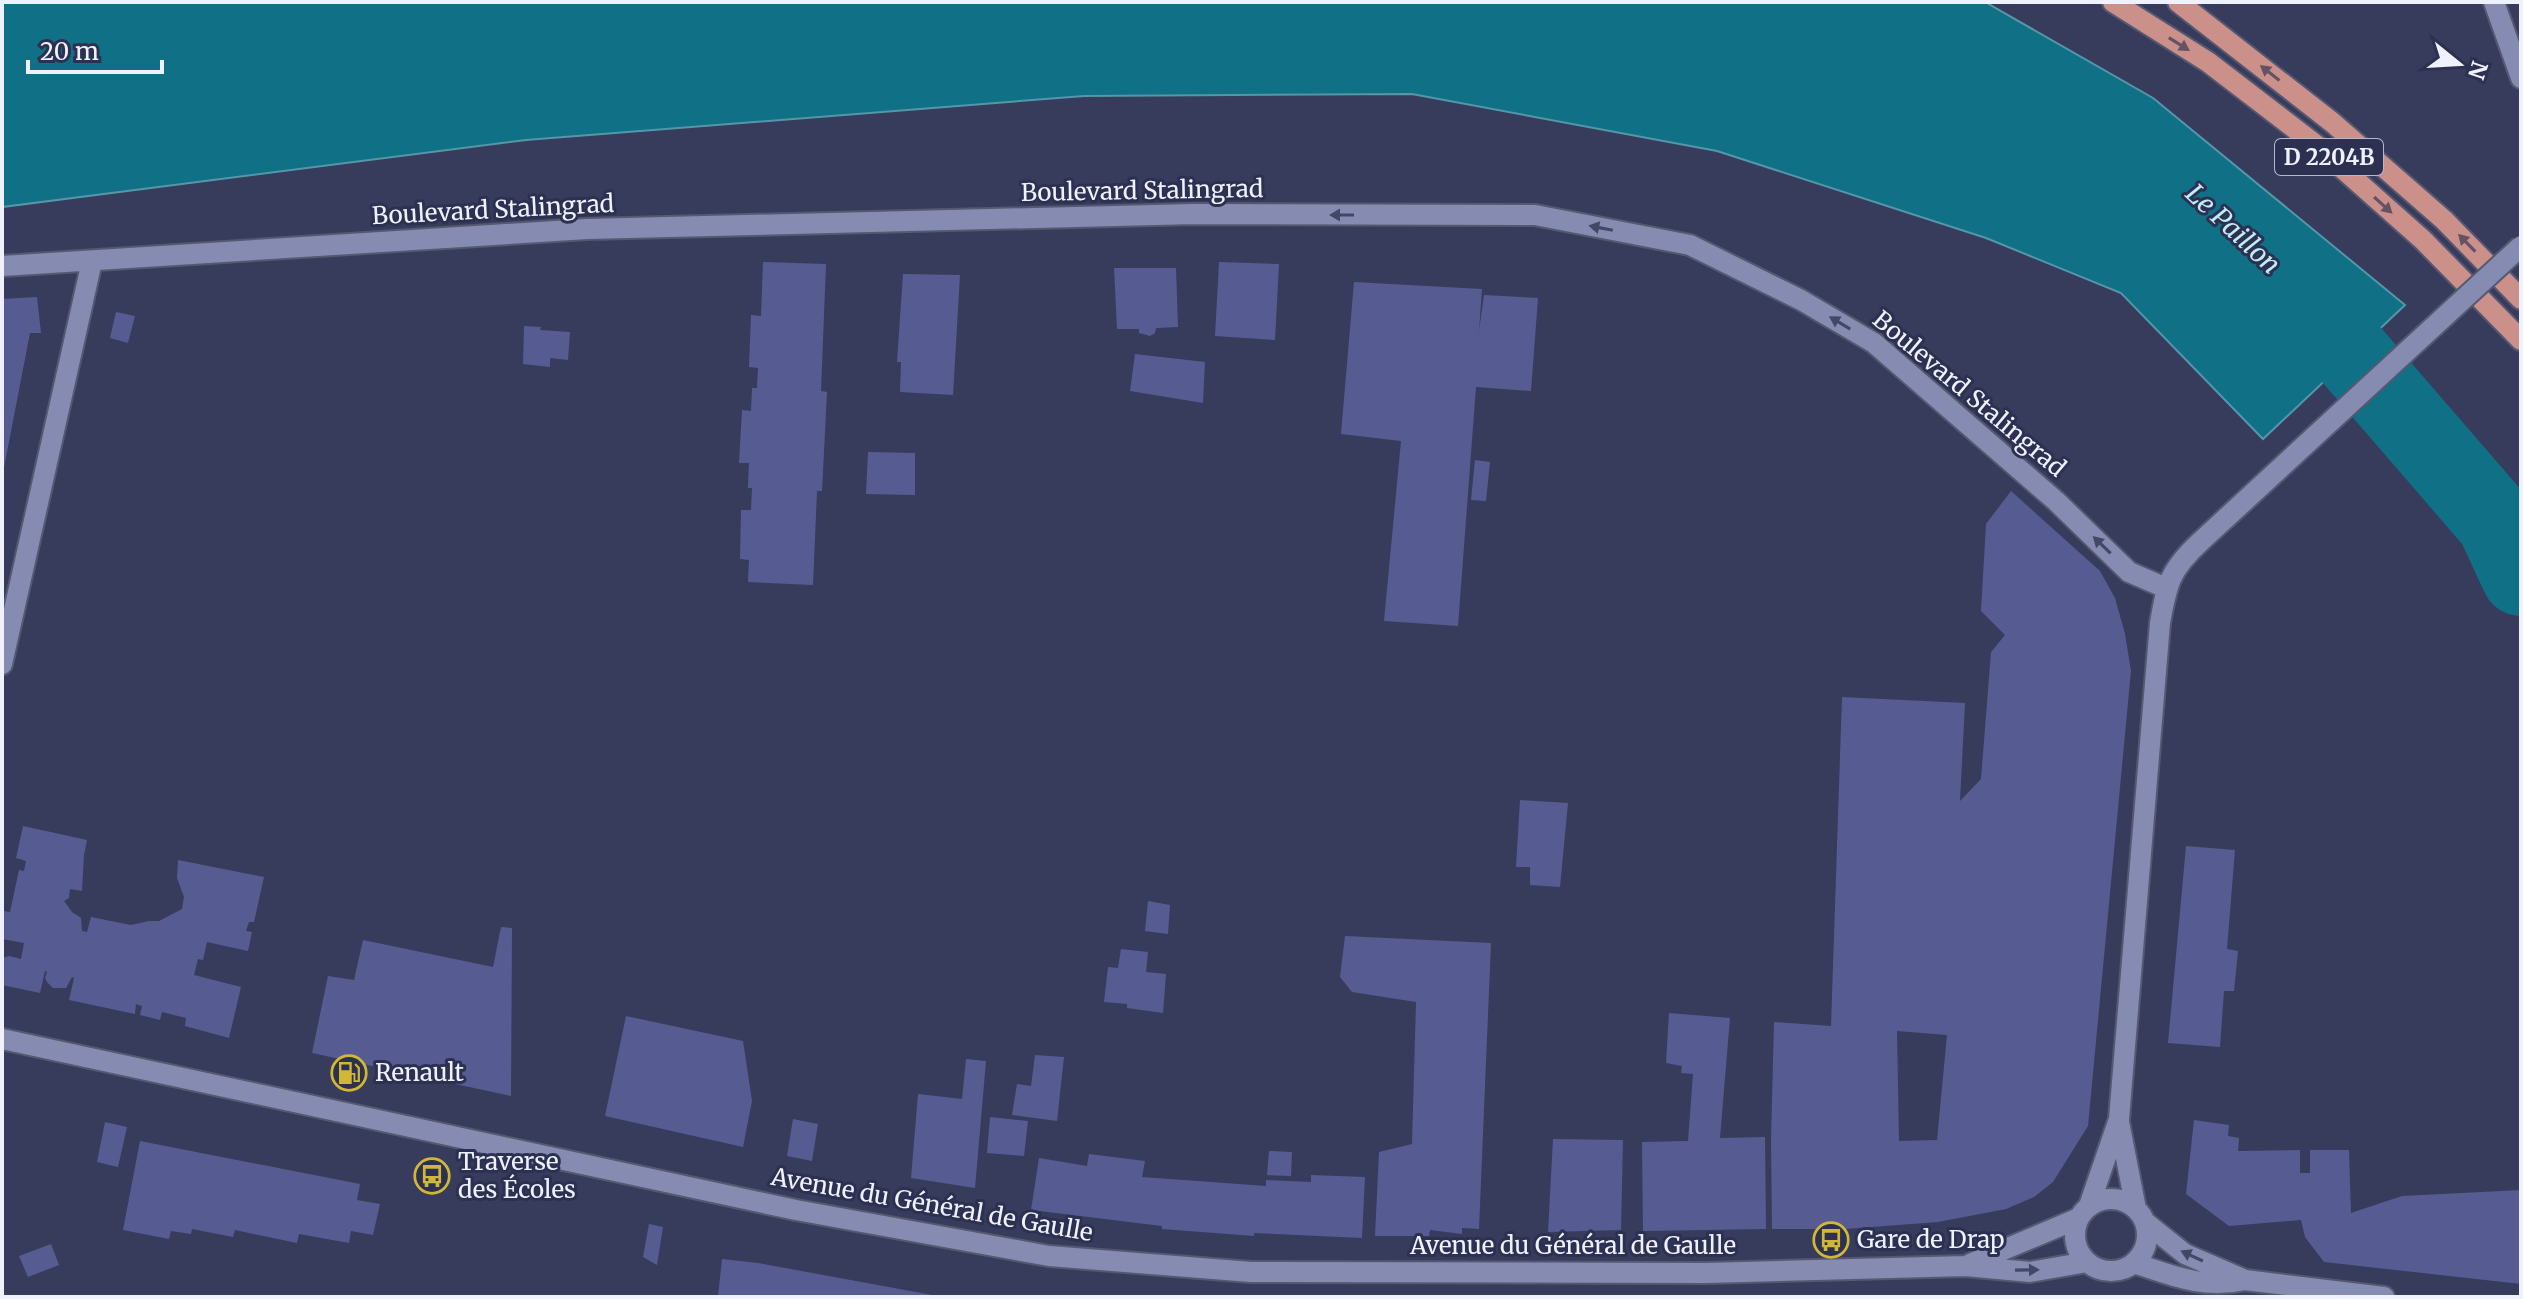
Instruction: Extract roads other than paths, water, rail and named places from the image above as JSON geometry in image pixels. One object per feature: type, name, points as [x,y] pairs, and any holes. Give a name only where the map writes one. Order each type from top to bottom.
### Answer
[{"type":"main road","name":"D 2204B","points":[[2113,2],[2208,62],[2316,145],[2423,240],[2521,340]]},
{"type":"main road","name":"D 2204B","points":[[2178,2],[2333,123],[2444,220],[2521,299]]},
{"type":"street","points":[[2494,2],[2521,78]]},
{"type":"street","name":"Boulevard Stalingrad","points":[[2,266],[587,229],[1194,214],[1535,215],[1690,245],[1801,300],[1874,343],[2056,501],[2129,572],[2166,588]]},
{"type":"street","points":[[2119,1119],[2145,1244],[2134,1263],[2125,1268],[2105,1271],[2087,1262],[2079,1253],[2075,1229],[2119,1119],[2158,639],[2166,588],[2179,562],[2521,246]]},
{"type":"street","points":[[2,664],[92,261]]},
{"type":"street","name":"Avenue du Général de Gaulle","points":[[2,1039],[781,1207],[1049,1256],[1251,1272],[1706,1273],[1966,1266],[2030,1272],[2087,1262]]},
{"type":"street","points":[[2084,1212],[2101,1200],[2125,1202],[2185,1254],[2245,1280],[2384,1297]]},
{"type":"street","name":"Avenue du Général de Gaulle","points":[[1966,1266],[2084,1212]]},
{"type":"street","points":[[2134,1263],[2189,1281],[2224,1284],[2245,1280]]},
{"type":"water","points":[[2,2],[1985,2],[2153,98],[2405,305],[2263,439],[2121,293],[1986,238],[1717,151],[1412,94],[1084,96],[526,140],[2,207]]},
{"type":"waterway","name":"Le Paillon","points":[[2279,271],[2496,522],[2521,576]]},
{"type":"place","name":"Renault","points":[[349,1073]]},
{"type":"place","name":"Traverse des Écoles","points":[[432,1176]]},
{"type":"place","name":"Gare de Drap","points":[[1831,1240]]}]
